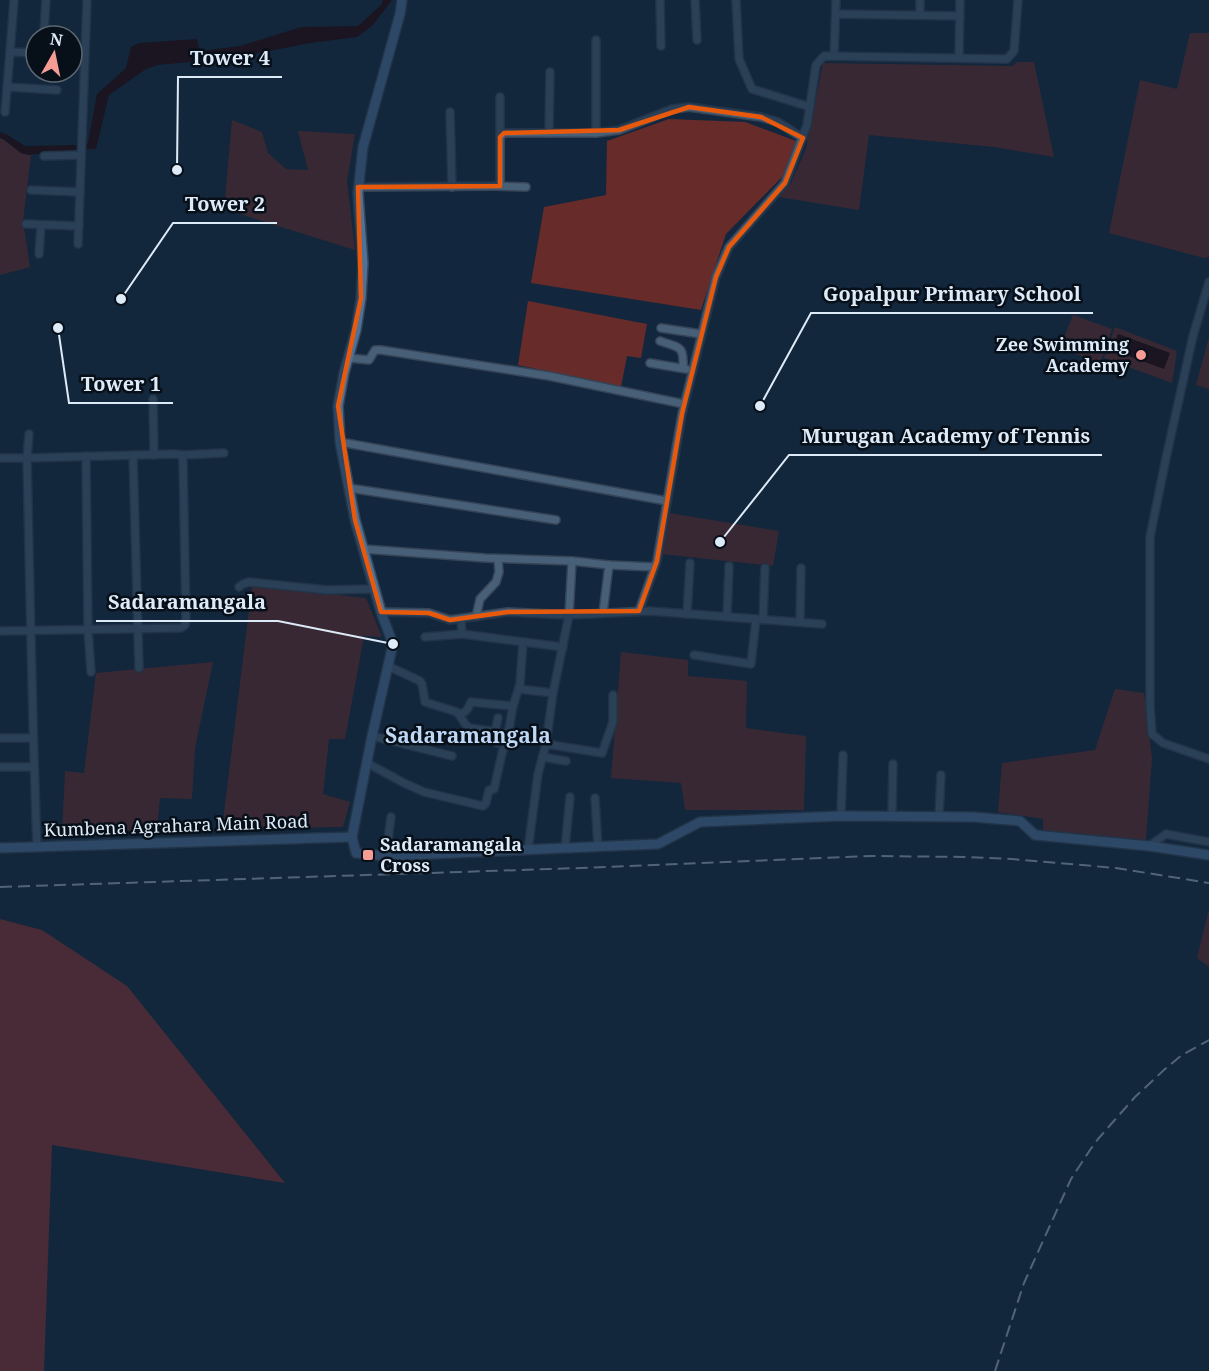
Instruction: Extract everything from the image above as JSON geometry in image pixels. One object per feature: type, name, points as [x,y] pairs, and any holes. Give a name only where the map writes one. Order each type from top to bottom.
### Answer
[{"type":"street","points":[[5,112],[15,0]]},
{"type":"street","points":[[44,24],[46,0]]},
{"type":"street","points":[[78,243],[87,0]]},
{"type":"street","points":[[402,0],[363,147],[358,187],[363,263],[361,298],[338,406],[340,442],[355,519],[381,612],[393,644],[352,837],[356,853],[386,856],[657,844],[699,822],[841,816],[939,816],[1020,821],[1035,835],[1149,846],[1209,855]]},
{"type":"street","points":[[660,0],[661,46]]},
{"type":"street","points":[[695,0],[697,40]]},
{"type":"street","points":[[736,0],[739,59],[752,89],[810,107]]},
{"type":"street","points":[[834,56],[836,0]]},
{"type":"street","points":[[920,0],[920,15]]},
{"type":"street","points":[[959,58],[960,0]]},
{"type":"street","points":[[639,611],[657,561],[684,404],[716,277],[729,247],[785,183],[807,125],[816,65],[824,56],[1007,59],[1014,51],[1018,0]]},
{"type":"street","points":[[836,14],[960,16]]},
{"type":"street","points":[[596,40],[596,133]]},
{"type":"street","points":[[10,51],[24,53]]},
{"type":"street","points":[[549,133],[550,72]]},
{"type":"street","points":[[8,87],[57,90]]},
{"type":"street","points":[[495,186],[500,181],[500,97]]},
{"type":"street","points":[[500,137],[508,132],[596,133],[619,130],[672,109],[689,107],[761,117],[778,122],[802,138]]},
{"type":"street","points":[[450,112],[452,187]]},
{"type":"street","points":[[44,156],[81,155]]},
{"type":"street","points":[[358,187],[526,187]]},
{"type":"street","points":[[31,190],[80,192]]},
{"type":"street","points":[[26,224],[79,226]]},
{"type":"street","points":[[39,254],[41,225]]},
{"type":"street","points":[[1209,282],[1192,336],[1150,537],[1150,706],[1152,734],[1164,743],[1209,759]]},
{"type":"street","points":[[661,327],[701,334]]},
{"type":"street","points":[[660,341],[681,350],[683,368]]},
{"type":"street","points":[[349,358],[369,360],[375,350],[381,350],[549,376],[684,404]]},
{"type":"street","points":[[650,363],[692,370]]},
{"type":"street","points":[[153,399],[154,455]]},
{"type":"street","points":[[28,434],[37,847]]},
{"type":"street","points":[[340,442],[667,501]]},
{"type":"street","points":[[0,458],[224,453]]},
{"type":"street","points":[[134,455],[140,668]]},
{"type":"street","points":[[0,631],[181,628],[185,625],[182,455]]},
{"type":"street","points":[[87,456],[88,630],[91,672]]},
{"type":"street","points":[[349,488],[556,520]]},
{"type":"street","points":[[363,549],[498,559],[572,561],[609,566],[655,567]]},
{"type":"street","points":[[476,617],[480,599],[496,582],[499,572],[498,559]]},
{"type":"street","points":[[528,850],[533,804],[569,615],[572,561]]},
{"type":"street","points":[[687,614],[690,563]]},
{"type":"street","points":[[603,613],[609,566]]},
{"type":"street","points":[[727,617],[729,566]]},
{"type":"street","points":[[694,655],[751,664],[765,568]]},
{"type":"street","points":[[800,622],[801,568]]},
{"type":"street","points":[[239,587],[249,582],[334,590],[375,589]]},
{"type":"street","points":[[381,612],[429,613],[450,620],[514,612],[569,615],[650,610],[822,624]]},
{"type":"street","points":[[461,619],[462,634]]},
{"type":"street","points":[[425,637],[462,634],[562,647]]},
{"type":"street","points":[[367,763],[424,792],[483,806],[489,790],[494,789],[503,749],[508,745],[513,706],[521,679],[523,642]]},
{"type":"street","points":[[388,666],[420,681],[425,702],[454,711],[470,728],[603,753],[613,722],[613,695]]},
{"type":"street","points":[[519,689],[553,693]]},
{"type":"street","points":[[459,714],[464,713],[471,702],[513,706]]},
{"type":"street","points":[[497,743],[498,718]]},
{"type":"street","points":[[372,736],[452,756]]},
{"type":"street","points":[[0,738],[33,738]]},
{"type":"street","points":[[841,816],[843,755]]},
{"type":"street","points":[[542,757],[566,761]]},
{"type":"street","points":[[892,816],[893,764]]},
{"type":"street","points":[[0,767],[34,767]]},
{"type":"street","points":[[939,816],[941,776]]},
{"type":"street","points":[[565,848],[570,797]]},
{"type":"street","points":[[595,798],[598,847]]},
{"type":"street","points":[[386,856],[391,817]]},
{"type":"street","points":[[1149,846],[1166,834],[1209,842]]},
{"type":"street","name":"Kumbena Agrahara Main Road","points":[[0,848],[352,837]]},
{"type":"highlighted area","points":[[689,107],[761,117],[803,138],[785,183],[729,247],[716,277],[682,414],[657,561],[639,611],[508,612],[450,620],[429,613],[381,612],[355,520],[338,406],[361,298],[358,187],[500,186],[500,137],[504,133],[619,130]]},
{"type":"shaded area","points":[[383,0],[392,0],[373,25],[357,37],[310,43],[234,58],[157,65],[146,69],[109,95],[96,149],[84,149],[84,144],[88,143],[97,94],[126,68],[131,47],[139,43],[197,39],[200,51],[240,46],[301,27],[358,26],[382,4]]},
{"type":"shaded area","points":[[1190,33],[1209,33],[1209,257],[1204,258],[1109,233],[1140,80],[1177,89]]},
{"type":"shaded area","points":[[1017,62],[1034,62],[1054,157],[994,147],[869,135],[859,210],[778,197],[791,183],[806,149],[823,63],[1013,66]]},
{"type":"shaded area","points":[[669,119],[745,122],[796,141],[784,175],[726,234],[701,310],[531,283],[544,207],[606,195],[607,141]]},
{"type":"shaded area","points":[[232,120],[262,132],[268,153],[286,169],[308,170],[298,131],[355,134],[347,181],[355,250],[224,209]]},
{"type":"shaded area","points":[[0,132],[25,146],[77,145],[77,150],[29,155],[21,153],[0,138]]},
{"type":"shaded area","points":[[0,138],[21,153],[31,155],[23,221],[30,267],[0,275]]},
{"type":"shaded area","points":[[528,301],[647,324],[641,358],[627,356],[621,387],[518,365]]},
{"type":"shaded area","points":[[1073,315],[1112,329],[1100,363],[1060,348]]},
{"type":"shaded area","name":"Zee Swimming Academy","points":[[1115,327],[1177,351],[1172,383],[1104,358]]},
{"type":"shaded area","points":[[1118,334],[1170,353],[1164,369],[1112,350]]},
{"type":"shaded area","points":[[1209,337],[1209,389],[1196,385]]},
{"type":"shaded area","points":[[669,513],[779,531],[773,566],[661,554]]},
{"type":"shaded area","points":[[252,586],[366,598],[382,637],[364,636],[345,739],[329,739],[323,794],[350,802],[343,827],[222,829]]},
{"type":"shaded area","points":[[621,652],[688,660],[688,676],[747,681],[746,728],[806,736],[804,810],[685,810],[681,783],[611,778]]},
{"type":"shaded area","points":[[213,662],[195,748],[192,799],[160,798],[157,829],[62,835],[65,771],[84,773],[96,673]]},
{"type":"shaded area","points":[[1115,689],[1144,693],[1152,758],[1146,840],[1043,831],[1043,819],[998,812],[1002,763],[1095,750]]},
{"type":"shaded area","points":[[1209,909],[1209,967],[1197,958]]},
{"type":"shaded area","points":[[0,919],[42,930],[127,986],[285,1183],[52,1145],[44,1371],[0,1371]]},
{"type":"railway","points":[[0,887],[872,856],[1011,859],[1116,868],[1209,883]]},
{"type":"railway","points":[[995,1371],[1024,1283],[1071,1179],[1098,1139],[1135,1097],[1182,1055],[1209,1040]]},
{"type":"place","name":"Tower 4","points":[[177,170]]},
{"type":"place","name":"Tower 2","points":[[121,299]]},
{"type":"place","name":"Tower 1","points":[[58,328]]},
{"type":"place","name":"Zee Swimming Academy","points":[[1141,355]]},
{"type":"place","name":"Gopalpur Primary School","points":[[760,406]]},
{"type":"place","name":"Murugan Academy of Tennis","points":[[720,542]]},
{"type":"place","name":"Sadaramangala","points":[[393,644]]},
{"type":"place","name":"Sadaramangala Cross","points":[[368,855]]},
{"type":"district","name":"Sadaramangala","points":[[468,736]]}]
